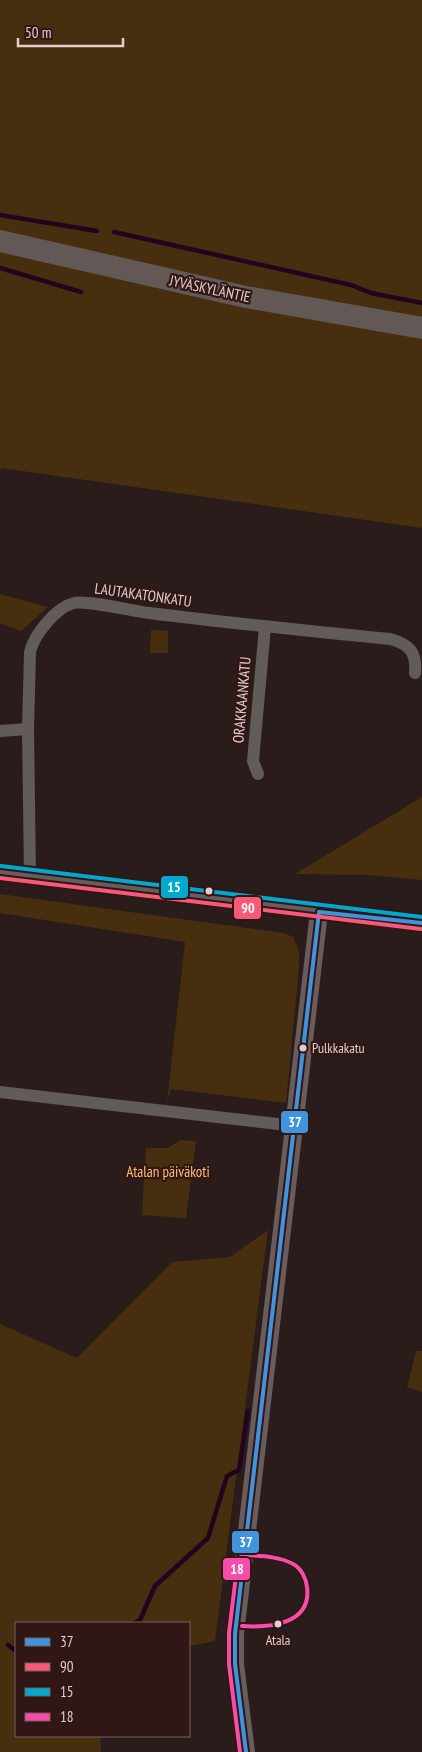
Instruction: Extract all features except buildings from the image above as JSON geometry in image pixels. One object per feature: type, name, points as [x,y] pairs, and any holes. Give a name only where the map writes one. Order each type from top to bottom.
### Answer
[{"type":"highway","name":"JYVÄSKYLÄNTIE","points":[[0,241],[246,297],[422,328]]},
{"type":"street","name":"LAUTAKATONKATU","points":[[30,876],[28,729],[30,652],[33,640],[63,608],[73,603],[84,602],[113,609],[402,642],[410,647],[414,654],[415,673]]},
{"type":"street","name":"ORAKKAANKATU","points":[[258,774],[253,761],[265,627]]},
{"type":"street","points":[[0,731],[28,729]]},
{"type":"street","points":[[0,872],[422,923]]},
{"type":"street","points":[[246,1752],[235,1664],[235,1634],[319,912]]},
{"type":"street","points":[[0,1092],[295,1126]]},
{"type":"green space","points":[[0,0],[422,0],[422,528],[1,468],[0,474]]},
{"type":"green space","points":[[0,594],[48,607],[21,631],[0,623]]},
{"type":"green space","points":[[151,630],[168,631],[168,653],[150,653]]},
{"type":"green space","points":[[422,797],[422,880],[369,875],[295,874]]},
{"type":"green space","points":[[0,894],[284,933],[293,937],[299,951],[299,967],[286,1103],[171,1089],[167,1102],[185,942],[0,913]]},
{"type":"green space","name":"Atalan päiväkoti","points":[[180,1140],[196,1141],[186,1218],[142,1215],[146,1148],[168,1148]]},
{"type":"green space","points":[[268,1230],[215,1641],[190,1646],[190,1622],[15,1622],[15,1737],[100,1737],[101,1752],[0,1752],[0,1324],[77,1358],[172,1262],[230,1257]]},
{"type":"green space","points":[[416,1351],[422,1351],[422,1392],[407,1387]]},
{"type":"waterway","points":[[0,215],[97,231]]},
{"type":"waterway","points":[[114,232],[351,285],[371,293],[422,303]]},
{"type":"waterway","points":[[0,268],[81,292]]},
{"type":"waterway","points":[[137,1622],[140,1620],[155,1586],[208,1538],[227,1476],[239,1470],[248,1411]]},
{"type":"waterway","points":[[8,1645],[15,1650]]},
{"type":"transit line","name":"15","points":[[1,866],[422,917]]},
{"type":"transit line","name":"90","points":[[0,878],[421,929]]},
{"type":"transit line","name":"37","points":[[319,912],[422,923]]},
{"type":"transit line","name":"37","points":[[246,1752],[235,1664],[235,1634],[319,912]]},
{"type":"transit line","name":"18","points":[[240,1752],[229,1664],[229,1633],[238,1559],[244,1555],[269,1557],[282,1559],[298,1568],[303,1574],[307,1587],[307,1599],[303,1609],[287,1621],[265,1626],[242,1626]]},
{"type":"place","name":"Pulkkakatu","points":[[303,1048]]},
{"type":"place","name":"Atala","points":[[278,1624]]}]
